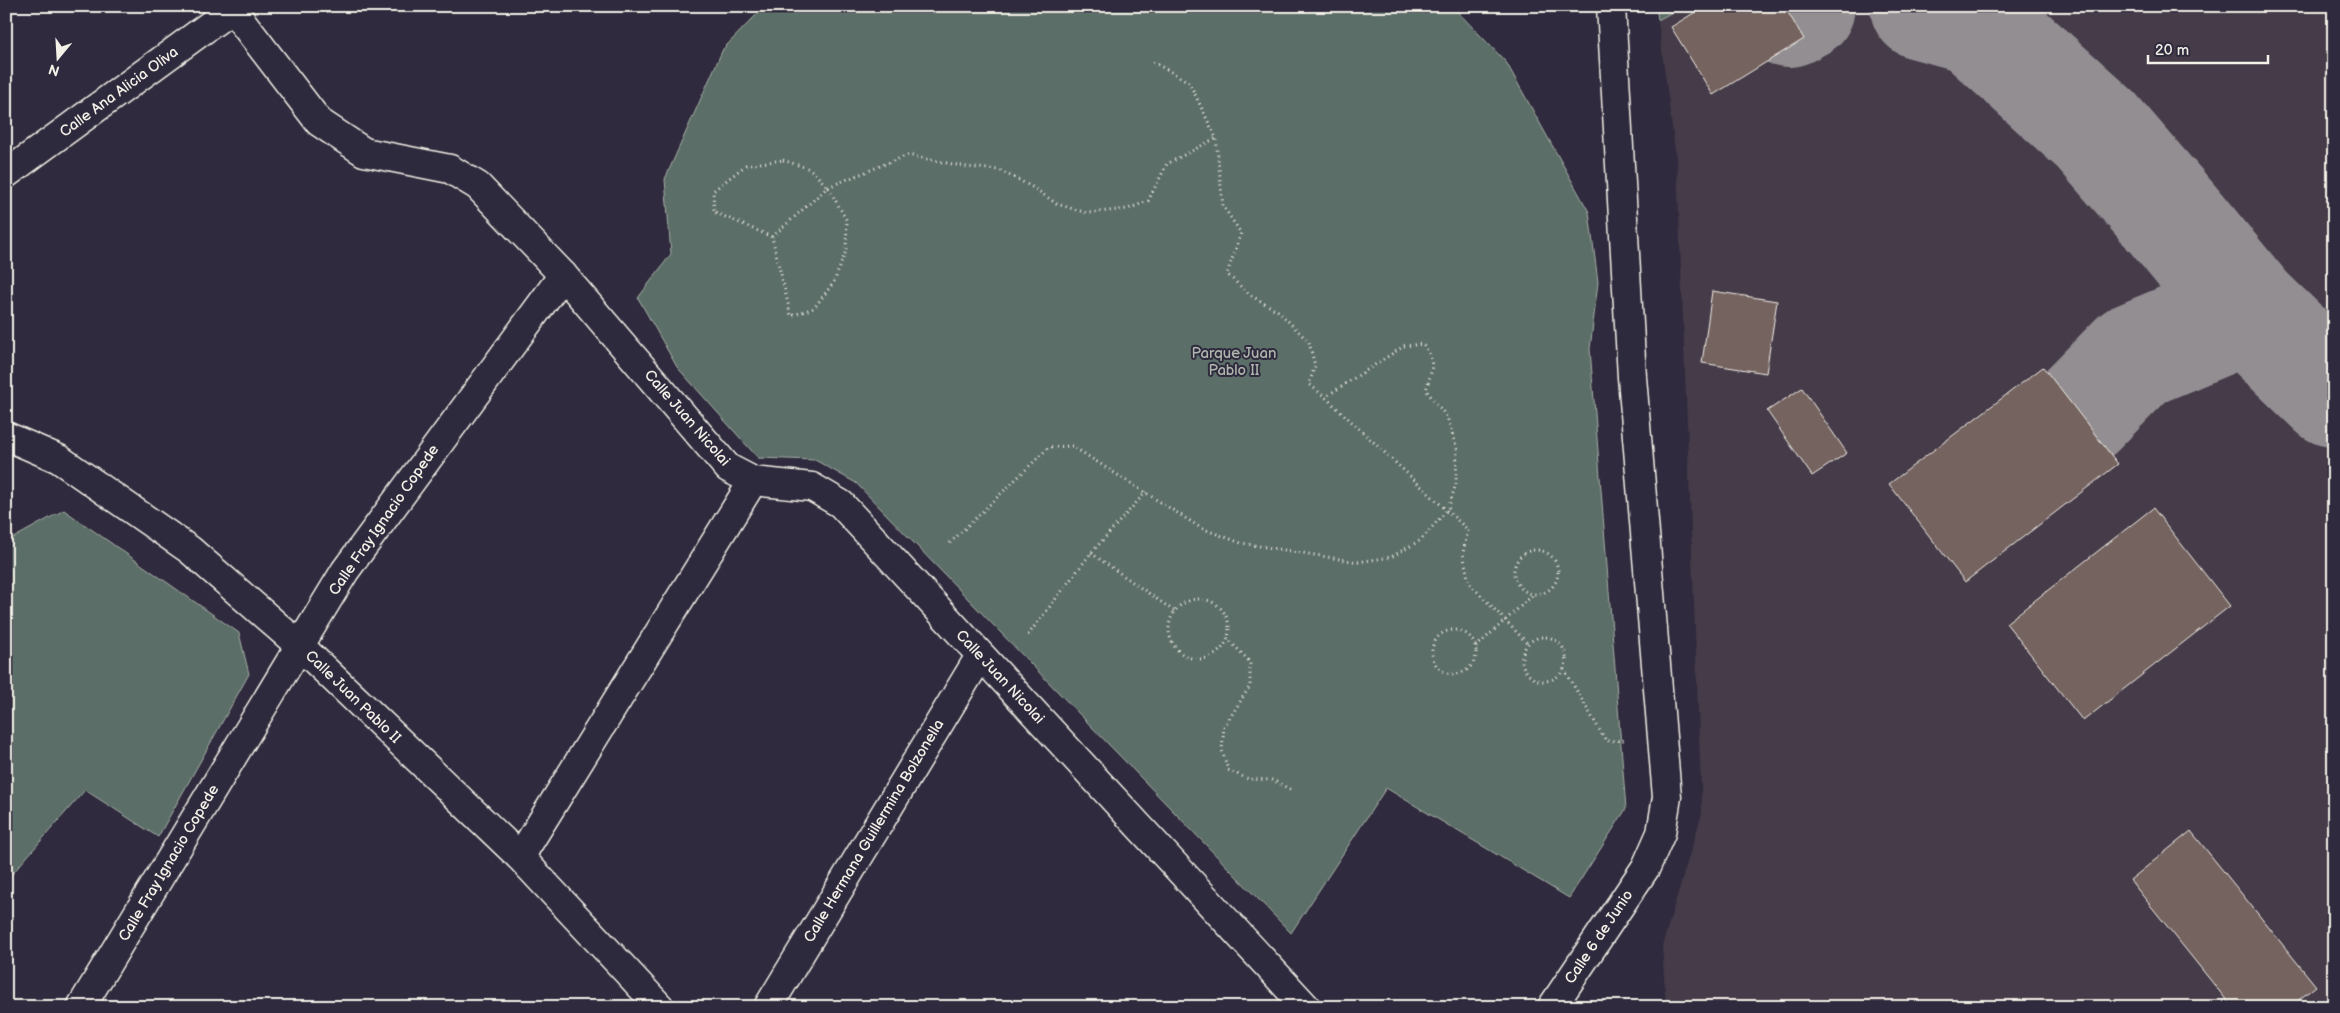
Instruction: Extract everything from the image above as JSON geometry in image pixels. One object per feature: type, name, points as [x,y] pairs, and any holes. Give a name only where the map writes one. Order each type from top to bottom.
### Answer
[{"type":"street","name":"Calle 6 de Junio","points":[[1552,1007],[1646,867],[1661,833],[1667,797],[1632,377],[1611,6]]},
{"type":"street","name":"Calle Ana Alicia Oliva","points":[[6,174],[231,8]]},
{"type":"street","name":"Calle Juan Nicolai","points":[[231,8],[319,122],[364,152],[450,169],[478,186],[563,275],[728,468],[753,481],[812,487],[841,504],[1306,1007]]},
{"type":"street","name":"Calle Fray Ignacio Copede","points":[[81,1007],[345,570],[563,275]]},
{"type":"street","name":"Calle Juan Pablo II","points":[[6,436],[59,459],[190,550],[300,646],[520,857],[660,1007]]},
{"type":"street","points":[[520,857],[753,481]]},
{"type":"street","name":"Calle Hermana Guillermina Bolzonella","points":[[768,1007],[980,656]]},
{"type":"path","points":[[1153,62],[1189,82],[1216,138],[1223,206],[1241,233],[1228,274],[1250,295],[1278,311],[1309,342],[1315,366],[1309,384],[1326,397],[1355,426],[1448,509],[1468,530],[1463,553],[1469,583],[1528,644]]},
{"type":"path","points":[[772,237],[828,187],[908,155],[967,167],[999,170],[1034,188],[1057,204],[1087,213],[1128,209],[1148,201],[1168,164],[1216,138]]},
{"type":"path","points":[[783,160],[810,169],[828,187],[847,221],[846,250],[834,282],[814,308],[791,316],[772,237],[714,212],[713,192],[746,165],[783,160]]},
{"type":"path","points":[[950,543],[1049,447],[1072,446],[1201,528],[1241,543],[1358,562],[1391,557],[1421,540],[1448,509],[1456,484],[1457,449],[1447,417],[1426,390],[1432,372],[1432,355],[1423,344],[1404,346],[1326,397]]},
{"type":"path","points":[[1028,635],[1091,553],[1146,492]]},
{"type":"path","points":[[1476,647],[1472,639],[1465,633],[1457,630],[1447,631],[1435,641],[1432,656],[1442,670],[1458,674],[1472,664],[1476,647],[1534,593],[1550,589],[1558,573],[1552,556],[1545,551],[1536,550],[1520,556],[1514,571],[1520,586],[1534,593]]},
{"type":"path","points":[[1091,553],[1174,611]]},
{"type":"path","points":[[1195,599],[1206,599],[1217,605],[1225,614],[1229,626],[1228,638],[1221,649],[1210,656],[1198,658],[1186,655],[1171,641],[1169,630],[1174,611],[1183,603],[1195,599]]},
{"type":"path","points":[[1564,670],[1550,680],[1534,679],[1523,666],[1522,658],[1528,644],[1534,639],[1543,637],[1560,644],[1566,660],[1564,670],[1606,741]]},
{"type":"path","points":[[1228,638],[1250,662],[1250,686],[1224,728],[1222,750],[1228,770],[1248,779],[1273,780],[1291,790]]},
{"type":"shaded area","points":[[1656,6],[2334,6],[2334,1007],[1666,1007],[1662,946],[1702,813],[1677,166]]},
{"type":"green space","name":"Parque Juan Pablo II","points":[[765,6],[1452,6],[1506,62],[1589,212],[1598,282],[1590,349],[1626,809],[1569,898],[1386,788],[1291,933],[856,483],[815,460],[758,458],[677,367],[638,298],[671,254],[665,179],[723,49]]},
{"type":"green space","points":[[1656,6],[1683,6],[1658,20]]},
{"type":"green space","points":[[64,510],[239,633],[249,674],[158,837],[85,790],[6,881],[6,542]]},
{"type":"building","points":[[1705,6],[1784,6],[1804,39],[1713,95],[1671,27]]},
{"type":"building","points":[[1712,291],[1777,301],[1766,373],[1702,363]]},
{"type":"building","points":[[2043,367],[2118,464],[1965,582],[1889,484]]},
{"type":"building","points":[[1802,388],[1847,453],[1812,476],[1767,411]]},
{"type":"building","points":[[2153,508],[2230,606],[2083,721],[2006,623]]},
{"type":"building","points":[[2191,831],[2316,986],[2290,1007],[2232,1007],[2130,880]]},
{"type":"taxiway","points":[[1788,13],[1801,6]]},
{"type":"taxiway","points":[[1924,6],[1975,20],[2096,130],[2247,309],[2334,393]]},
{"type":"taxiway","points":[[2079,413],[2135,356],[2247,309]]}]
